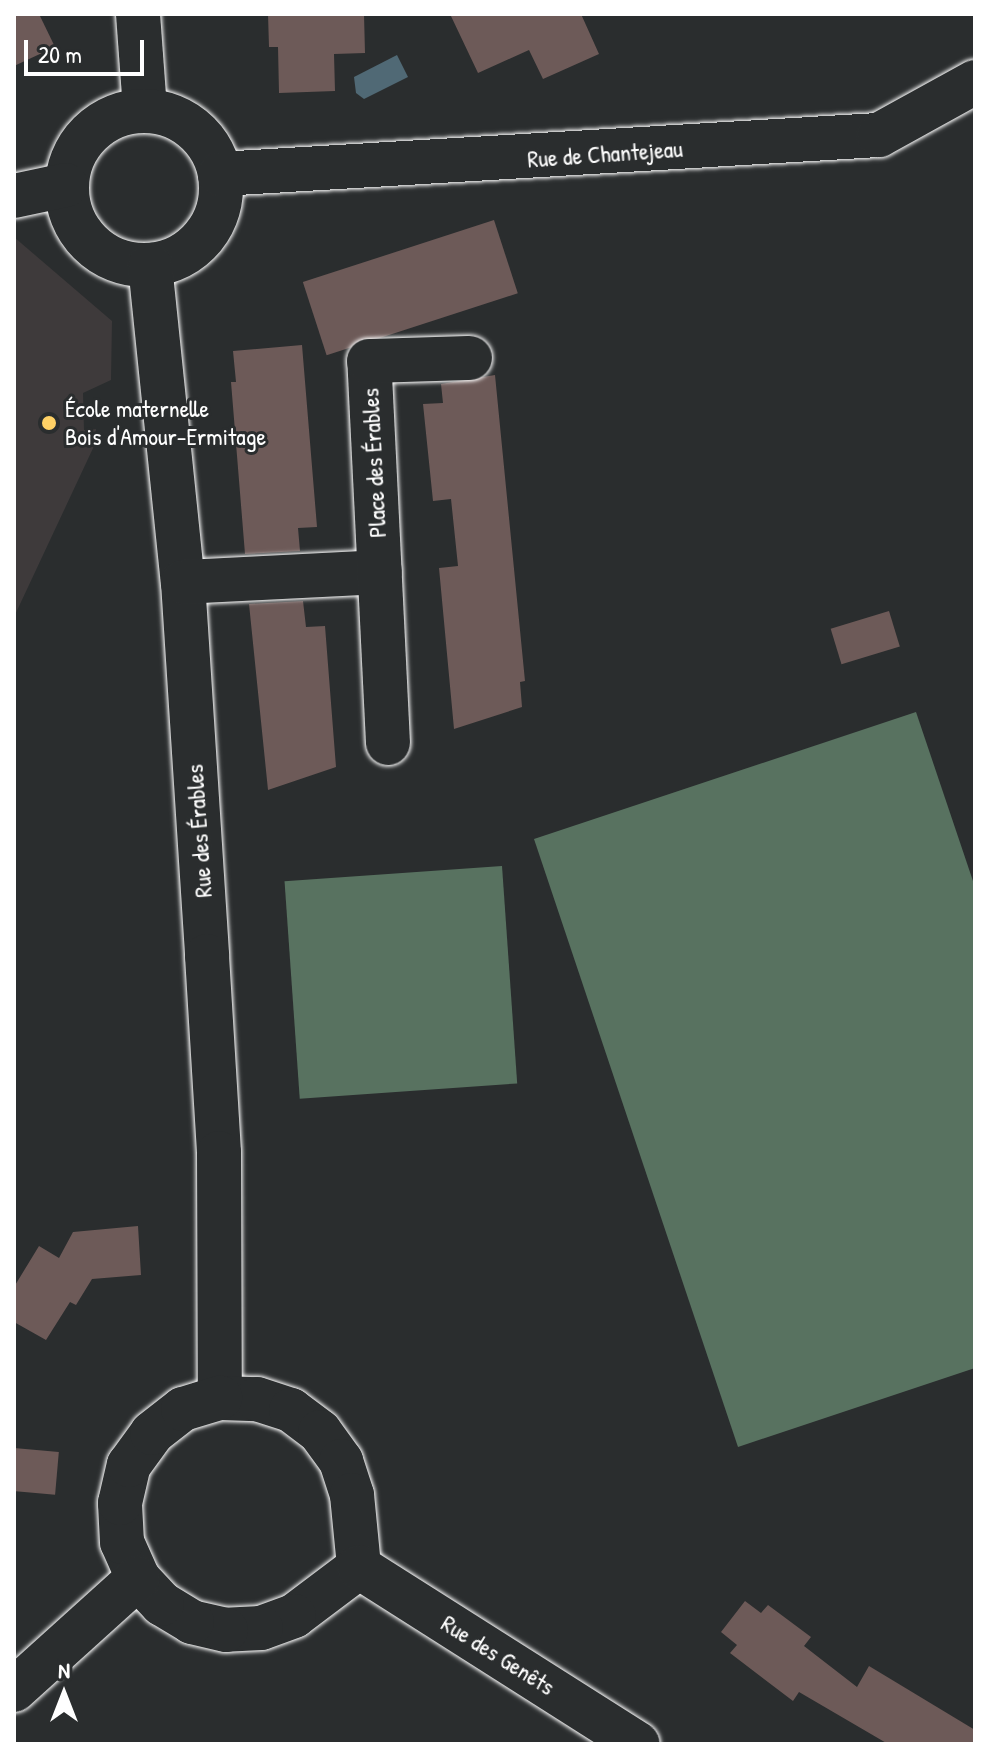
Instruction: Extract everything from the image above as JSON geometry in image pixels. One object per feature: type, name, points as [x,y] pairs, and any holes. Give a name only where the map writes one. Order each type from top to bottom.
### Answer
[{"type":"street","points":[[138,14],[145,110]]},
{"type":"street","name":"Rue de Chantejeau","points":[[220,174],[879,135],[975,82]]},
{"type":"street","points":[[145,110],[179,119],[206,142],[220,174],[220,206],[206,235],[181,256],[150,265],[118,261],[90,244],[72,217],[66,185],[73,156],[90,132],[115,116],[145,110]]},
{"type":"street","points":[[14,196],[66,185]]},
{"type":"street","name":"Rue des Érables","points":[[150,265],[183,582],[219,1153],[220,1398]]},
{"type":"street","name":"Place des Érables","points":[[388,743],[369,361],[470,358]]},
{"type":"street","name":"Place des Érables","points":[[183,582],[380,572]]},
{"type":"street","points":[[220,1398],[257,1399],[291,1410],[320,1432],[341,1461],[352,1495],[359,1567],[294,1616],[261,1628],[226,1630],[192,1622],[162,1604],[138,1578],[122,1542],[120,1503],[129,1465],[152,1433],[183,1409],[220,1398]]},
{"type":"street","name":"Rue des Genêts","points":[[359,1567],[626,1741]]},
{"type":"street","points":[[14,1690],[138,1578]]},
{"type":"shaded area","name":"École maternelle Bois d'Amour-Ermitage","points":[[14,237],[112,321],[111,380],[83,393],[84,430],[96,429],[95,444],[14,617]]},
{"type":"green space","points":[[916,712],[975,887],[975,1368],[738,1447],[534,839]]},
{"type":"green space","points":[[502,866],[517,1083],[300,1099],[285,881]]},
{"type":"water","points":[[397,55],[408,77],[364,99],[356,93],[354,77]]},
{"type":"building","points":[[14,14],[39,14],[55,47],[14,66]]},
{"type":"building","points":[[268,14],[364,14],[365,53],[334,54],[335,91],[279,93],[278,47],[269,47]]},
{"type":"building","points":[[450,14],[581,14],[599,54],[543,79],[529,50],[478,73]]},
{"type":"building","points":[[494,220],[518,293],[327,355],[303,282]]},
{"type":"building","points":[[302,345],[317,527],[298,528],[300,551],[245,554],[231,382],[236,382],[233,351]]},
{"type":"building","points":[[495,375],[525,681],[520,682],[522,707],[454,729],[439,568],[458,566],[451,499],[433,501],[423,404],[443,403],[441,384]]},
{"type":"building","points":[[303,601],[306,627],[325,626],[336,767],[268,790],[249,604]]},
{"type":"building","points":[[889,611],[900,646],[841,664],[831,629]]},
{"type":"building","points":[[138,1226],[141,1275],[92,1279],[76,1305],[70,1302],[46,1340],[14,1322],[14,1287],[39,1246],[59,1258],[73,1232]]},
{"type":"building","points":[[14,1448],[59,1452],[55,1495],[14,1491]]},
{"type":"building","points":[[745,1601],[761,1613],[768,1605],[811,1637],[804,1646],[857,1687],[869,1666],[975,1730],[975,1744],[888,1744],[799,1692],[793,1701],[730,1653],[737,1645],[721,1632]]},
{"type":"place","name":"École maternelle Bois d'Amour-Ermitage","points":[[49,423]]}]
